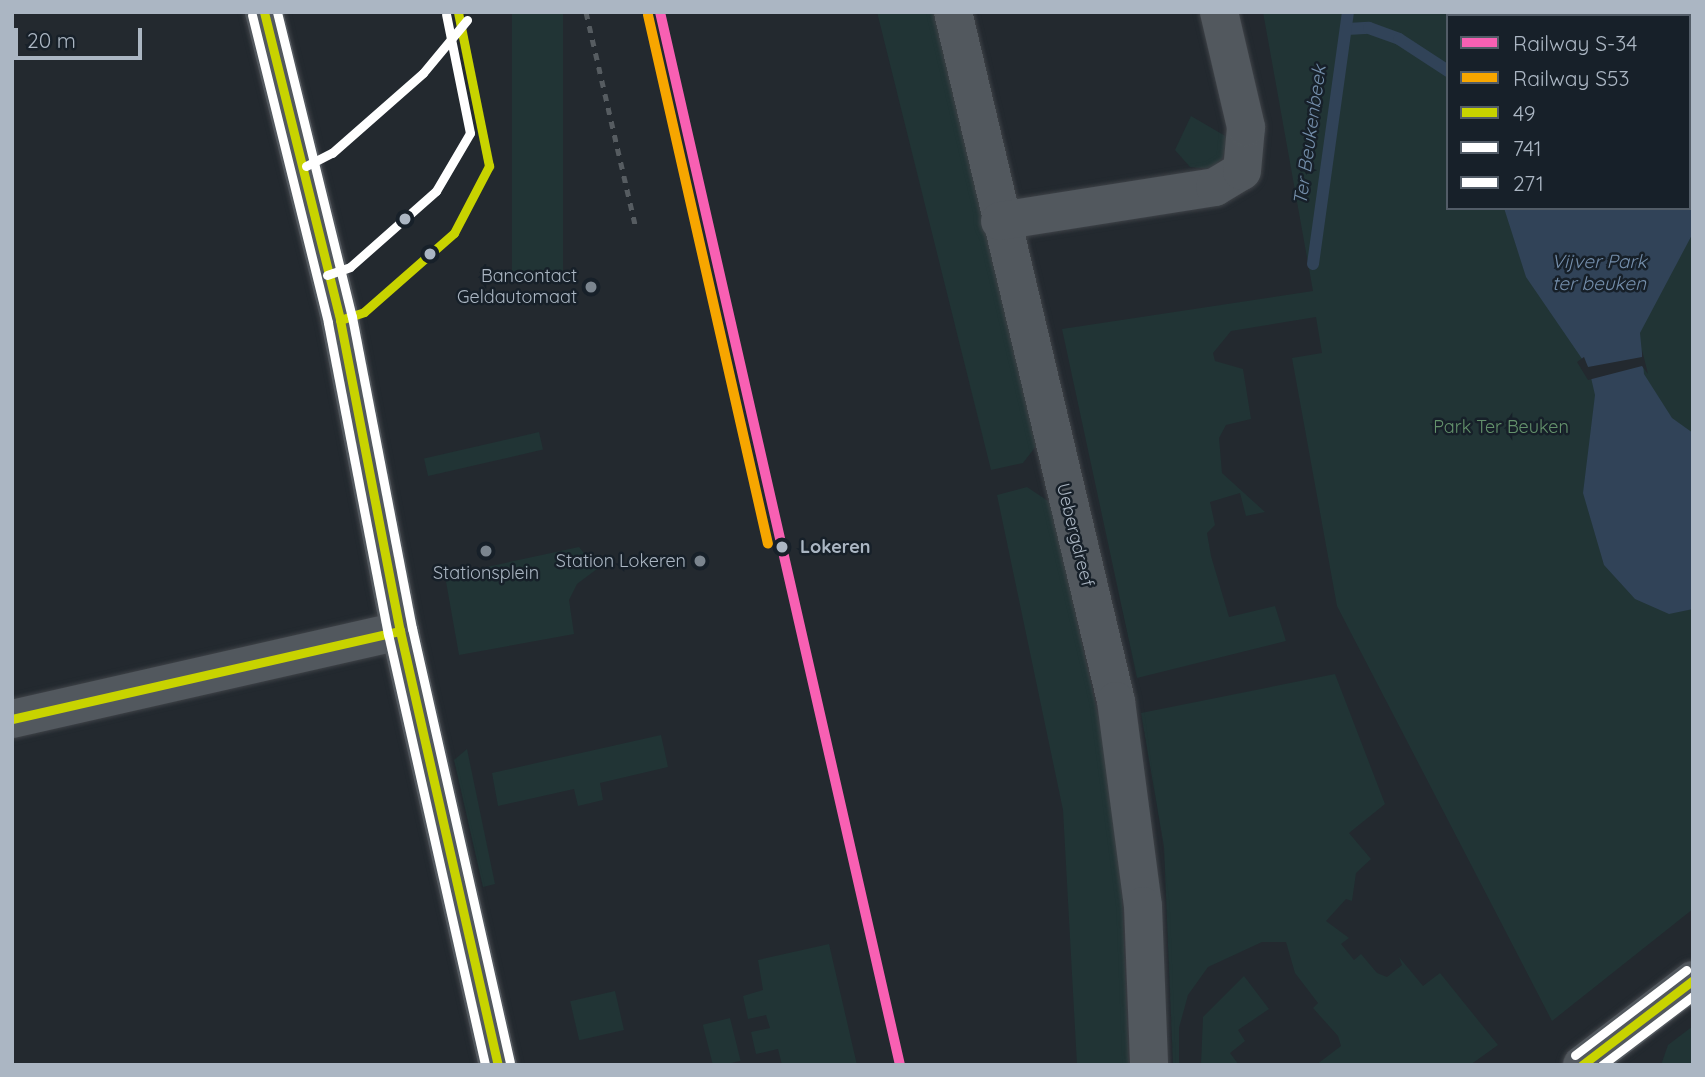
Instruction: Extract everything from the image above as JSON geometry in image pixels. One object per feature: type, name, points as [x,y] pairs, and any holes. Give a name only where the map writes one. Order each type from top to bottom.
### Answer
[{"type":"street","points":[[264,12],[340,320],[400,631],[498,1065]]},
{"type":"street","name":"Uebergdreef","points":[[953,12],[1000,222],[1118,714],[1143,906],[1149,1065]]},
{"type":"street","points":[[1000,222],[1215,187],[1242,171],[1246,127],[1219,12]]},
{"type":"street","points":[[12,719],[400,631]]},
{"type":"street","points":[[1582,1065],[1693,980]]},
{"type":"green space","points":[[512,12],[563,12],[563,274],[512,274]]},
{"type":"green space","points":[[877,12],[937,12],[1036,446],[1023,463],[991,470]]},
{"type":"green space","name":"Park Ter Beuken","points":[[1263,12],[1693,12],[1693,909],[1552,1021],[1337,606],[1292,358],[1322,353],[1316,317],[1231,331],[1213,353],[1215,361],[1243,369],[1251,419],[1226,425],[1219,438],[1222,473],[1265,512],[1246,516],[1240,493],[1210,502],[1215,525],[1207,533],[1211,556],[1229,617],[1275,606],[1286,641],[1137,678],[1062,329],[1313,291]]},
{"type":"green space","points":[[1191,116],[1227,137],[1223,158],[1210,169],[1190,167],[1175,150]]},
{"type":"green space","points":[[539,432],[543,450],[428,476],[424,459]]},
{"type":"green space","points":[[1027,487],[1051,503],[1107,756],[1122,897],[1129,1065],[1077,1065],[1063,810],[997,495]]},
{"type":"green space","points":[[579,547],[597,569],[577,584],[569,600],[574,634],[459,655],[445,576]]},
{"type":"green space","points":[[1335,674],[1385,804],[1349,833],[1371,859],[1356,873],[1352,901],[1346,899],[1326,921],[1349,938],[1341,944],[1354,960],[1361,954],[1377,973],[1387,977],[1402,965],[1399,957],[1423,986],[1440,973],[1498,1045],[1470,1065],[1316,1065],[1341,1046],[1338,1036],[1313,1008],[1318,1003],[1295,973],[1286,942],[1262,942],[1208,967],[1188,995],[1179,1028],[1179,1065],[1173,1065],[1164,847],[1141,713]]},
{"type":"green space","points":[[661,735],[668,767],[600,783],[603,800],[578,806],[574,789],[498,806],[492,773]]},
{"type":"green space","points":[[467,749],[495,884],[483,887],[454,760]]},
{"type":"green space","points":[[829,944],[857,1065],[782,1065],[778,1049],[756,1054],[751,1032],[770,1028],[766,1015],[748,1019],[743,996],[763,990],[758,960]]},
{"type":"green space","points":[[1244,976],[1269,1009],[1238,1030],[1245,1041],[1230,1053],[1239,1065],[1201,1065],[1203,1017]]},
{"type":"green space","points":[[615,991],[624,1030],[579,1040],[570,1001]]},
{"type":"green space","points":[[730,1018],[741,1061],[713,1065],[703,1025]]},
{"type":"green space","points":[[1693,1026],[1693,1065],[1661,1065],[1668,1045]]},
{"type":"water","name":"Vijver Park ter beuken","points":[[1691,167],[1693,233],[1640,333],[1644,374],[1672,418],[1693,433],[1693,609],[1669,614],[1635,599],[1604,565],[1583,493],[1595,395],[1589,369],[1526,277],[1505,210],[1691,210]]},
{"type":"pier","points":[[1642,350],[1648,374],[1642,366],[1588,380],[1577,362],[1584,357],[1588,367],[1642,357]]},
{"type":"waterway","name":"Ter Beukenbeek","points":[[1313,264],[1348,12]]},
{"type":"waterway","points":[[1347,29],[1369,28],[1399,39],[1446,70]]},
{"type":"railway","points":[[586,12],[635,224]]},
{"type":"rail line","name":"S-34","points":[[660,12],[900,1065]]},
{"type":"rail line","name":"S53","points":[[648,15],[768,544]]},
{"type":"transit line","name":"49","points":[[264,12],[340,320],[400,631],[498,1065]]},
{"type":"transit line","name":"271","points":[[277,12],[352,317],[412,628],[510,1062]]},
{"type":"transit line","name":"49","points":[[340,320],[364,312],[454,233],[489,166],[458,12]]},
{"type":"transit line","name":"271","points":[[327,275],[350,267],[436,191],[470,133],[446,14]]},
{"type":"transit line","name":"741","points":[[252,15],[328,323],[388,634],[485,1065]]},
{"type":"transit line","name":"741","points":[[306,166],[332,153],[423,73],[467,20]]},
{"type":"transit line","name":"49","points":[[12,719],[400,631]]},
{"type":"transit line","name":"271","points":[[1575,1055],[1686,970]]},
{"type":"transit line","name":"49","points":[[1582,1065],[1693,980]]},
{"type":"transit line","name":"741","points":[[1602,1065],[1693,996]]},
{"type":"place","name":"Bancontact Geldautomaat","points":[[591,287]]},
{"type":"place","name":"Lokeren","points":[[782,547]]},
{"type":"place","name":"Stationsplein","points":[[486,551]]},
{"type":"place","name":"Station Lokeren","points":[[700,561]]}]
